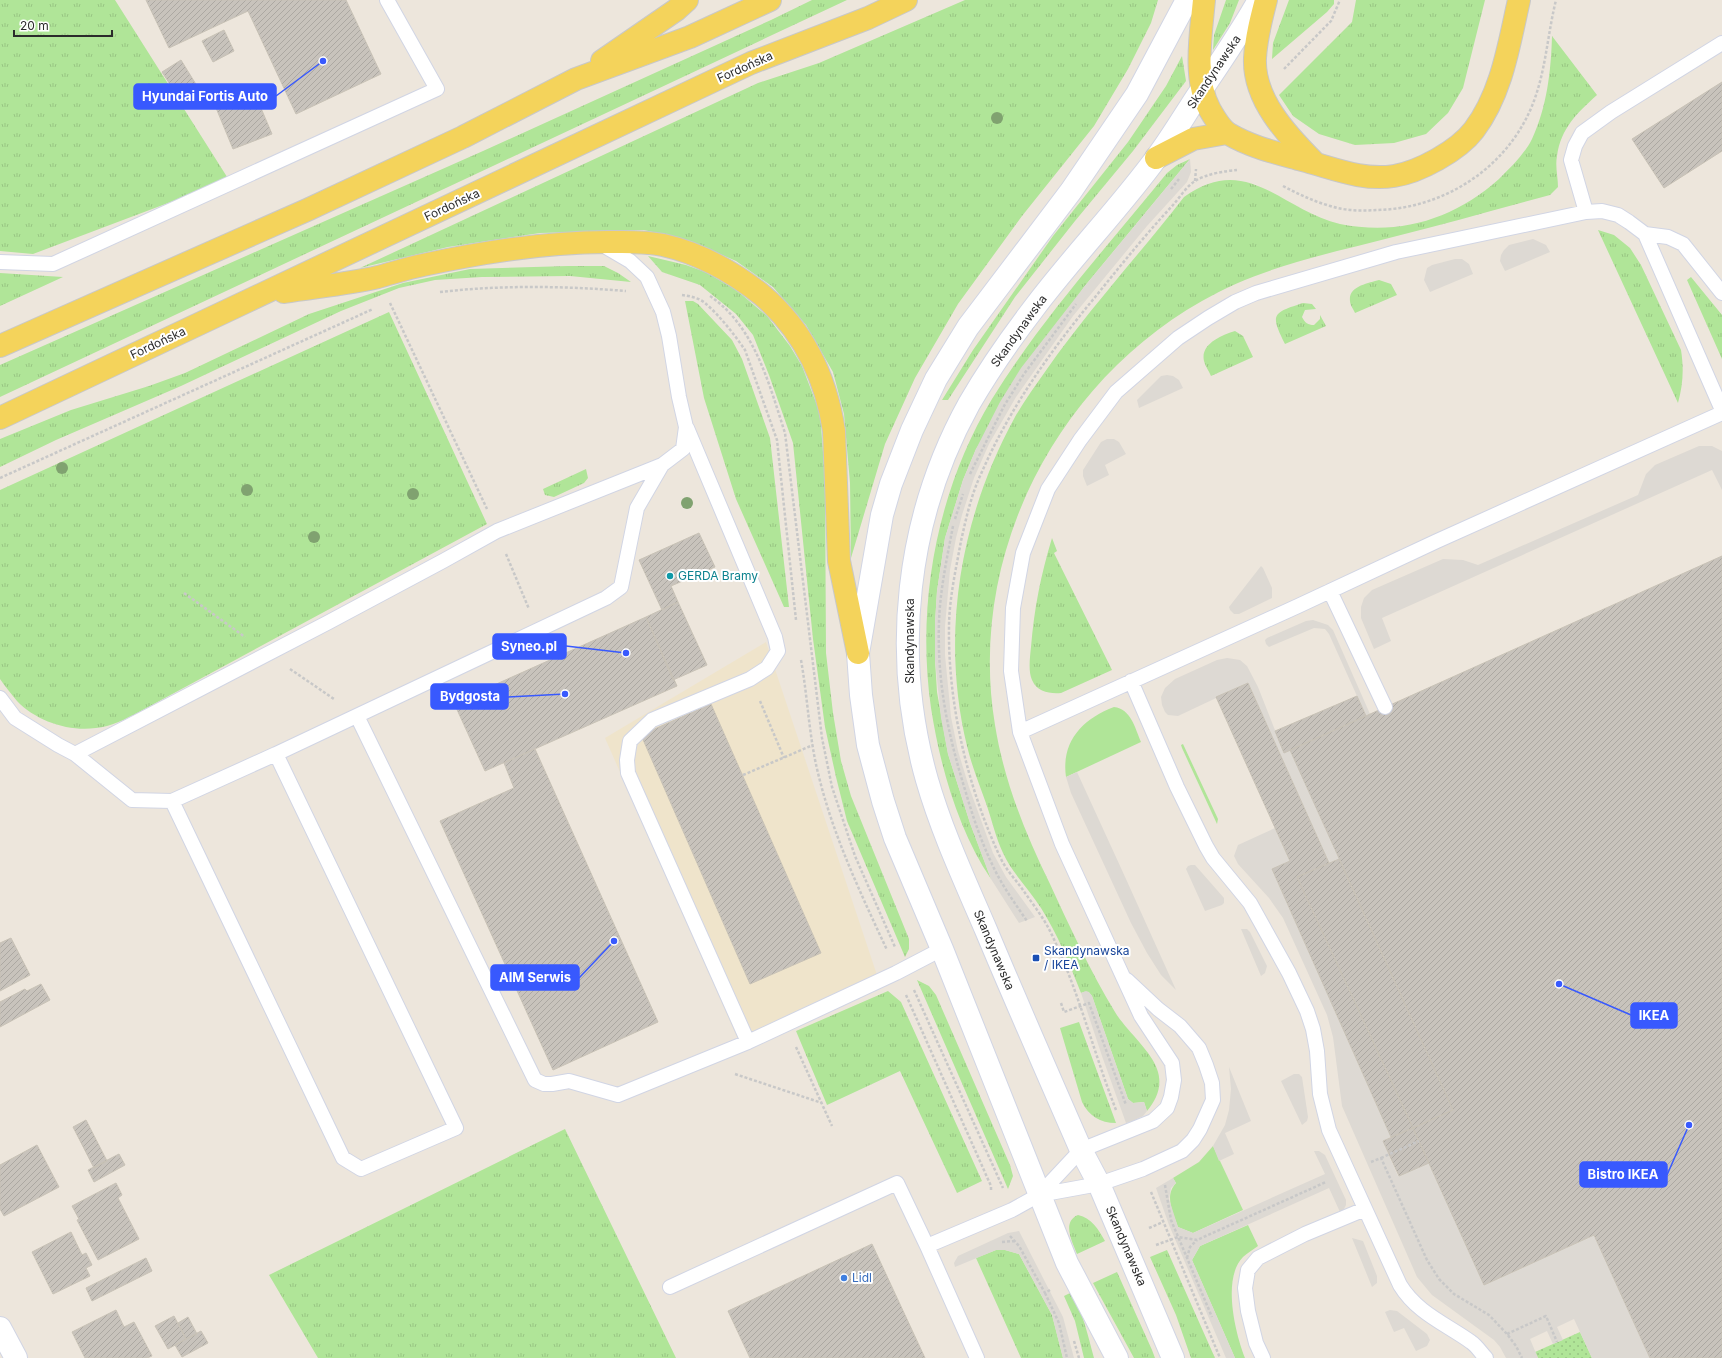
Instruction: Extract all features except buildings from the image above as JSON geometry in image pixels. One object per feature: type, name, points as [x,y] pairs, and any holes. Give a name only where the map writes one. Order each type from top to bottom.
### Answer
[{"type":"main road","points":[[576,79],[676,10],[687,0]]},
{"type":"main road","points":[[0,346],[335,197],[463,137],[576,79],[690,37],[770,0]]},
{"type":"main road","name":"Fordońska","points":[[0,418],[751,63],[868,18],[906,0]]},
{"type":"main road","points":[[1204,0],[1200,53],[1203,89],[1210,110],[1227,133],[1257,147],[1350,174],[1370,177],[1394,176],[1420,168],[1442,156],[1459,144],[1473,131],[1492,100],[1508,50],[1518,0]]},
{"type":"main road","points":[[1266,0],[1257,35],[1255,58],[1256,74],[1261,92],[1287,136],[1314,163]]},
{"type":"main road","points":[[1156,158],[1193,139],[1227,133]]},
{"type":"main road","points":[[260,296],[377,277],[421,265],[501,251],[548,245],[598,242],[638,242],[663,245],[714,264],[737,277],[767,300],[786,320],[800,338],[812,359],[824,387],[831,412],[835,451],[838,561],[858,653]]},
{"type":"street","points":[[1117,1358],[1075,1280],[1039,1195],[942,950],[895,838],[875,774],[864,720],[858,653],[882,515],[891,484],[912,430],[936,379],[968,327],[1071,191],[1133,100],[1187,0]]},
{"type":"street","name":"Skandynawska","points":[[1173,1358],[1099,1184],[1081,1150],[946,837],[927,780],[914,723],[907,668],[907,616],[912,573],[923,518],[943,460],[970,402],[1001,354],[1035,307],[1156,158],[1242,30],[1259,0]]},
{"type":"street","points":[[0,1328],[16,1358]]},
{"type":"lane","points":[[0,262],[53,264],[437,89],[387,0]]},
{"type":"lane","points":[[1586,212],[1571,160],[1575,146],[1582,133],[1607,115],[1722,43]]},
{"type":"lane","points":[[927,1246],[1012,1210],[1039,1195],[1081,1150],[1153,1122],[1167,1108],[1171,1097],[1174,1080],[1172,1063],[1141,1016],[1062,844],[1020,732],[1010,671],[1013,608],[1023,553],[1048,489],[1080,440],[1116,392],[1178,338],[1235,302],[1256,293],[1396,252],[1586,212],[1602,211],[1618,215],[1645,234],[1668,237],[1683,244],[1722,293]]},
{"type":"lane","points":[[1645,234],[1722,410]]},
{"type":"lane","points":[[598,242],[630,261],[647,277],[654,290],[663,312],[670,336],[679,396],[686,428],[775,638],[778,651],[773,661],[767,668],[750,679],[652,720],[630,741],[627,760],[628,773],[748,1042]]},
{"type":"lane","points":[[1020,732],[1437,541],[1722,413]]},
{"type":"lane","points":[[75,754],[443,562],[496,531],[662,465],[683,449],[686,428]]},
{"type":"lane","points":[[0,698],[15,718],[58,746],[75,754],[132,800],[172,801],[276,754],[606,598],[621,587],[638,508],[662,465]]},
{"type":"lane","points":[[1330,591],[1385,708]]},
{"type":"lane","points":[[1131,681],[1177,787],[1206,846],[1213,858],[1250,903],[1289,973],[1306,1011],[1313,1029],[1317,1052],[1320,1094],[1329,1130],[1400,1285],[1406,1295],[1423,1311],[1472,1343],[1486,1358]]},
{"type":"lane","points":[[357,716],[535,1080],[544,1084],[569,1081],[618,1095],[698,1061],[748,1042],[942,950]]},
{"type":"lane","points":[[172,801],[343,1158],[361,1169],[456,1128],[276,754]]},
{"type":"lane","points":[[1039,1195],[1099,1184],[1143,1169],[1182,1151],[1193,1140],[1200,1129],[1212,1100],[1212,1083],[1199,1048],[1180,1026],[1158,1009],[1121,974]]},
{"type":"lane","points":[[670,1287],[897,1183],[977,1358]]},
{"type":"lane","points":[[1263,1358],[1256,1343],[1248,1311],[1246,1288],[1248,1270],[1258,1258],[1305,1234],[1365,1209]]},
{"type":"path","points":[[1126,1132],[1115,1107],[1064,963],[1049,929],[1023,890],[1006,869],[1000,858],[978,800],[967,766],[959,729],[951,674],[949,626],[955,572],[965,524],[980,476],[998,439],[1024,392],[1075,322],[1152,229],[1195,181]]},
{"type":"path","points":[[437,293],[473,289],[580,288],[638,292],[674,285],[677,294],[692,296],[705,303],[737,338],[747,357],[776,440],[796,624]]},
{"type":"path","points":[[384,305],[397,301]]},
{"type":"path","points":[[390,303],[496,531],[538,630]]},
{"type":"path","points":[[0,478],[378,307]]},
{"type":"path","points":[[800,655],[819,777],[833,824],[847,862],[991,1186],[992,1199]]},
{"type":"path","points":[[750,679],[784,758]]},
{"type":"path","points":[[743,775],[813,746]]},
{"type":"path","points":[[1061,1003],[1064,1012],[1089,1003],[1127,1107]]},
{"type":"path","points":[[786,1024],[832,1126]]},
{"type":"path","points":[[698,1061],[822,1103]]},
{"type":"path","points":[[1367,1163],[1419,1141]]},
{"type":"path","points":[[1381,1158],[1427,1260],[1439,1279],[1454,1294],[1489,1315],[1507,1334],[1516,1346],[1522,1358]]},
{"type":"path","points":[[1143,1169],[1170,1239],[1220,1358]]},
{"type":"path","points":[[1187,1260],[1190,1247],[1197,1240],[1329,1180]]},
{"type":"path","points":[[1165,1183],[1171,1220],[1212,1317]]},
{"type":"path","points":[[1008,1233],[1019,1246],[1045,1293],[1059,1323],[1067,1358]]},
{"type":"path","points":[[1153,1247],[1178,1236],[1197,1240]]},
{"type":"path","points":[[1045,1293],[1055,1288]]},
{"type":"path","points":[[1507,1334],[1546,1316],[1558,1342]]},
{"type":"shaded area","points":[[1190,159],[1191,172],[1187,182],[1147,226],[1073,316],[1016,397],[989,444],[974,478],[956,538],[950,570],[945,626],[945,655],[951,717],[958,751],[969,787],[993,853],[1006,877],[1035,917],[1019,923],[991,879],[970,823],[948,754],[941,718],[935,660],[935,623],[937,591],[945,538],[963,480],[976,449],[1000,402],[1021,368],[1084,287]]},
{"type":"shaded area","points":[[1533,239],[1546,245],[1550,252],[1505,271],[1500,261],[1504,250],[1509,245]]},
{"type":"shaded area","points":[[1455,259],[1462,259],[1469,264],[1473,274],[1430,292],[1424,280],[1427,268],[1432,265]]},
{"type":"shaded area","points":[[1161,376],[1173,376],[1179,380],[1183,388],[1139,408],[1137,400]]},
{"type":"shaded area","points":[[1107,439],[1114,439],[1119,442],[1126,454],[1105,465],[1109,475],[1087,486],[1083,476],[1083,470],[1101,442]]},
{"type":"shaded area","points":[[1699,446],[1712,446],[1722,451],[1722,490],[1712,470],[1382,618],[1391,641],[1374,649],[1361,618],[1361,607],[1364,598],[1372,590],[1443,559],[1463,560],[1478,565],[1638,495],[1646,474],[1655,465]]},
{"type":"shaded area","points":[[1261,566],[1272,588],[1272,598],[1239,614],[1234,614],[1229,607]]},
{"type":"shaded area","points":[[1313,620],[1328,625],[1333,630],[1370,714],[1366,716],[1329,634],[1325,629],[1314,628],[1269,647],[1266,644],[1265,640],[1267,638],[1306,621]]},
{"type":"shaded area","points":[[766,642],[878,978],[739,1042],[605,738]]},
{"type":"shaded area","points":[[1227,658],[1240,660],[1247,666],[1258,687],[1284,753],[1290,750],[1339,859],[1329,863],[1248,683],[1178,716],[1168,715],[1165,712],[1161,697],[1165,688],[1175,679],[1217,660]]},
{"type":"shaded area","points":[[1077,772],[1176,990],[1161,975],[1131,923],[1071,793],[1066,777]]},
{"type":"shaded area","points":[[1275,828],[1290,861],[1272,869],[1391,1137],[1383,1141],[1398,1176],[1429,1163],[1484,1285],[1594,1235],[1650,1358],[1592,1358],[1574,1319],[1557,1327],[1563,1340],[1553,1344],[1547,1331],[1530,1339],[1538,1358],[1506,1358],[1494,1340],[1432,1295],[1417,1277],[1342,1106],[1333,1037],[1327,1015],[1283,918],[1269,898],[1238,864],[1234,856],[1238,845]]},
{"type":"shaded area","points":[[1191,865],[1195,865],[1224,898],[1224,903],[1222,905],[1205,911],[1186,869]]},
{"type":"shaded area","points":[[1241,929],[1247,929],[1250,932],[1267,966],[1265,973],[1261,976]]},
{"type":"shaded area","points":[[1086,991],[1092,996],[1128,1099],[1133,1103],[1144,1102],[1147,1111],[1143,1116],[1133,1121],[1126,1123],[1081,993]]},
{"type":"shaded area","points":[[1229,1067],[1251,1121],[1225,1133],[1234,1154],[1219,1161],[1213,1146],[1225,1125],[1229,1110],[1231,1089]]},
{"type":"shaded area","points":[[1294,1074],[1299,1074],[1302,1077],[1308,1117],[1307,1121],[1302,1125],[1281,1081]]},
{"type":"shaded area","points":[[1314,1151],[1319,1151],[1325,1155],[1346,1200],[1344,1209],[1340,1212],[1329,1188],[1200,1246],[1192,1260],[1235,1358],[1226,1358],[1169,1225],[1156,1188],[1173,1178],[1176,1183],[1171,1188],[1169,1199],[1178,1227],[1193,1233],[1325,1174]]},
{"type":"shaded area","points":[[1019,1231],[1063,1317],[1074,1358],[1063,1358],[1052,1315],[1019,1254],[1005,1250],[996,1250],[955,1267],[954,1263],[958,1256],[1008,1233]]},
{"type":"shaded area","points":[[1352,1238],[1363,1241],[1377,1276],[1377,1283],[1372,1287]]},
{"type":"shaded area","points":[[1390,1310],[1397,1311],[1427,1334],[1430,1340],[1427,1346],[1416,1351],[1404,1328],[1394,1332],[1385,1312]]},
{"type":"green space","points":[[0,0],[115,0],[229,180],[33,254],[0,251]]},
{"type":"green space","points":[[812,0],[847,0],[0,397],[0,365],[483,151]]},
{"type":"green space","points":[[965,0],[1158,0],[1151,23],[1128,69],[1094,126],[1022,216],[958,304],[915,378],[885,444],[851,558],[850,483],[844,414],[833,372],[806,325],[773,287],[736,261],[690,241],[644,230],[540,233],[448,247],[360,268],[758,83],[819,63]]},
{"type":"green space","points":[[1226,0],[1239,0],[1230,23],[1213,50],[1214,35]]},
{"type":"green space","points":[[1289,0],[1334,0],[1334,4],[1327,12],[1272,59],[1273,43]]},
{"type":"green space","points":[[1356,0],[1485,0],[1463,88],[1448,113],[1426,134],[1394,143],[1355,145],[1319,134],[1293,116],[1279,95],[1352,22]]},
{"type":"green space","points":[[1552,36],[1597,95],[1571,122],[1562,137],[1556,160],[1558,187],[1550,195],[1271,270],[1224,289],[1202,301],[1150,336],[1104,379],[1065,427],[1033,481],[1009,539],[995,600],[990,662],[995,725],[999,746],[1016,806],[1024,826],[1081,949],[1097,981],[1119,1019],[1150,1055],[1157,1069],[1159,1075],[1158,1092],[1154,1102],[1147,1111],[1144,1102],[1133,1103],[1128,1099],[1092,996],[1087,992],[1081,993],[1053,928],[1003,853],[969,754],[959,704],[955,662],[956,619],[960,577],[980,495],[996,455],[1015,417],[1030,393],[1080,325],[1184,197],[1206,184],[1227,180],[1246,182],[1264,188],[1319,217],[1340,224],[1384,228],[1405,226],[1445,214],[1464,205],[1482,193],[1499,179],[1529,145],[1537,127],[1545,102],[1551,62]]},
{"type":"green space","points":[[1182,56],[1186,81],[1133,151],[1015,297],[948,400],[942,400],[973,350],[1053,236],[1128,142],[1166,86]]},
{"type":"green space","points":[[1190,159],[1084,287],[976,449],[963,480],[945,538],[937,591],[935,623],[937,692],[948,754],[970,823],[991,879],[969,840],[952,797],[945,775],[931,708],[927,668],[926,628],[929,588],[935,548],[945,509],[957,471],[973,434],[992,399],[1011,369],[1076,283],[1167,173],[1177,165]]},
{"type":"green space","points":[[1598,230],[1614,235],[1630,248],[1641,265],[1681,350],[1682,377],[1678,403]]},
{"type":"green space","points":[[648,256],[686,265],[705,272],[735,289],[767,316],[790,346],[802,366],[820,413],[825,478],[826,653],[833,713],[841,761],[851,796],[909,939],[909,949],[905,957],[847,821],[836,777],[825,727],[813,639],[793,443],[769,375],[753,335],[736,314],[700,285],[662,272]]},
{"type":"green space","points":[[604,266],[631,282],[570,276],[482,277],[435,280],[399,288],[341,311],[181,386],[56,440],[0,467],[0,439],[71,410],[149,386],[185,373],[309,314],[403,283],[470,269]]},
{"type":"green space","points":[[0,273],[63,277],[0,306]]},
{"type":"green space","points":[[1691,277],[1722,315],[1722,359],[1687,280]]},
{"type":"green space","points":[[1379,280],[1391,284],[1397,295],[1355,313],[1350,303],[1350,296],[1352,292],[1360,286]]},
{"type":"green space","points":[[685,301],[693,301],[698,304],[732,340],[742,359],[770,438],[789,607],[784,607],[736,499],[704,398]]},
{"type":"green space","points":[[1303,303],[1312,304],[1316,309],[1305,310],[1302,317],[1308,324],[1314,325],[1320,319],[1320,315],[1326,326],[1285,344],[1277,326],[1277,316],[1285,309]]},
{"type":"green space","points":[[389,312],[487,524],[139,712],[113,724],[86,729],[54,724],[34,714],[17,701],[0,679],[0,490]]},
{"type":"green space","points":[[1235,331],[1243,336],[1253,357],[1211,376],[1204,361],[1205,350],[1213,341]]},
{"type":"green space","points":[[586,469],[588,478],[584,483],[554,497],[545,495],[543,489]]},
{"type":"green space","points":[[1052,538],[1057,551],[1054,553],[1112,670],[1061,693],[1040,690],[1032,680],[1030,668],[1032,633],[1036,605],[1044,565]]},
{"type":"green space","points":[[1114,707],[1125,711],[1132,720],[1141,742],[1066,777],[1065,764],[1067,753],[1076,733],[1092,718]]},
{"type":"green space","points":[[1183,744],[1218,819],[1217,824],[1182,748],[1181,745]]},
{"type":"green space","points":[[917,980],[929,986],[936,995],[1010,1165],[1013,1176],[1008,1189]]},
{"type":"green space","points":[[888,991],[901,1002],[982,1181],[957,1193],[900,1071],[827,1105],[796,1031]]},
{"type":"green space","points":[[1079,1022],[1116,1123],[1105,1122],[1096,1118],[1088,1111],[1082,1102],[1060,1028]]},
{"type":"green space","points":[[565,1129],[676,1358],[318,1358],[269,1275]]},
{"type":"green space","points":[[1213,1146],[1243,1210],[1193,1233],[1178,1227],[1170,1199],[1172,1188],[1176,1183],[1173,1178],[1199,1162]]},
{"type":"green space","points":[[1078,1215],[1091,1221],[1105,1241],[1077,1254],[1071,1239],[1069,1228],[1070,1222]]},
{"type":"green space","points":[[1248,1225],[1258,1246],[1243,1257],[1237,1266],[1233,1278],[1232,1306],[1234,1321],[1245,1358],[1235,1358],[1192,1260],[1200,1246]]},
{"type":"green space","points":[[996,1250],[1005,1250],[1019,1254],[1052,1315],[1063,1358],[1021,1358],[976,1258]]},
{"type":"green space","points":[[1167,1250],[1215,1358],[1191,1358],[1176,1315],[1150,1257]]},
{"type":"green space","points":[[1117,1272],[1155,1358],[1134,1358],[1093,1283]]},
{"type":"green space","points":[[1072,1292],[1082,1316],[1094,1358],[1084,1358],[1075,1321],[1064,1296]]},
{"type":"green space","points":[[1580,1332],[1592,1358],[1538,1358],[1535,1352]]},
{"type":"place","name":"Hyundai Fortis Auto","points":[[323,61]]},
{"type":"place","name":"GERDA Bramy","points":[[670,576]]},
{"type":"place","name":"Syneo.pl","points":[[626,653]]},
{"type":"place","name":"Bydgosta","points":[[565,694]]},
{"type":"place","name":"AIM Serwis","points":[[614,941]]},
{"type":"place","name":"Skandynawska / IKEA","points":[[1036,958]]},
{"type":"place","name":"IKEA","points":[[1559,984]]},
{"type":"place","name":"Bistro IKEA","points":[[1689,1125]]},
{"type":"place","name":"Lidl","points":[[844,1278]]}]
